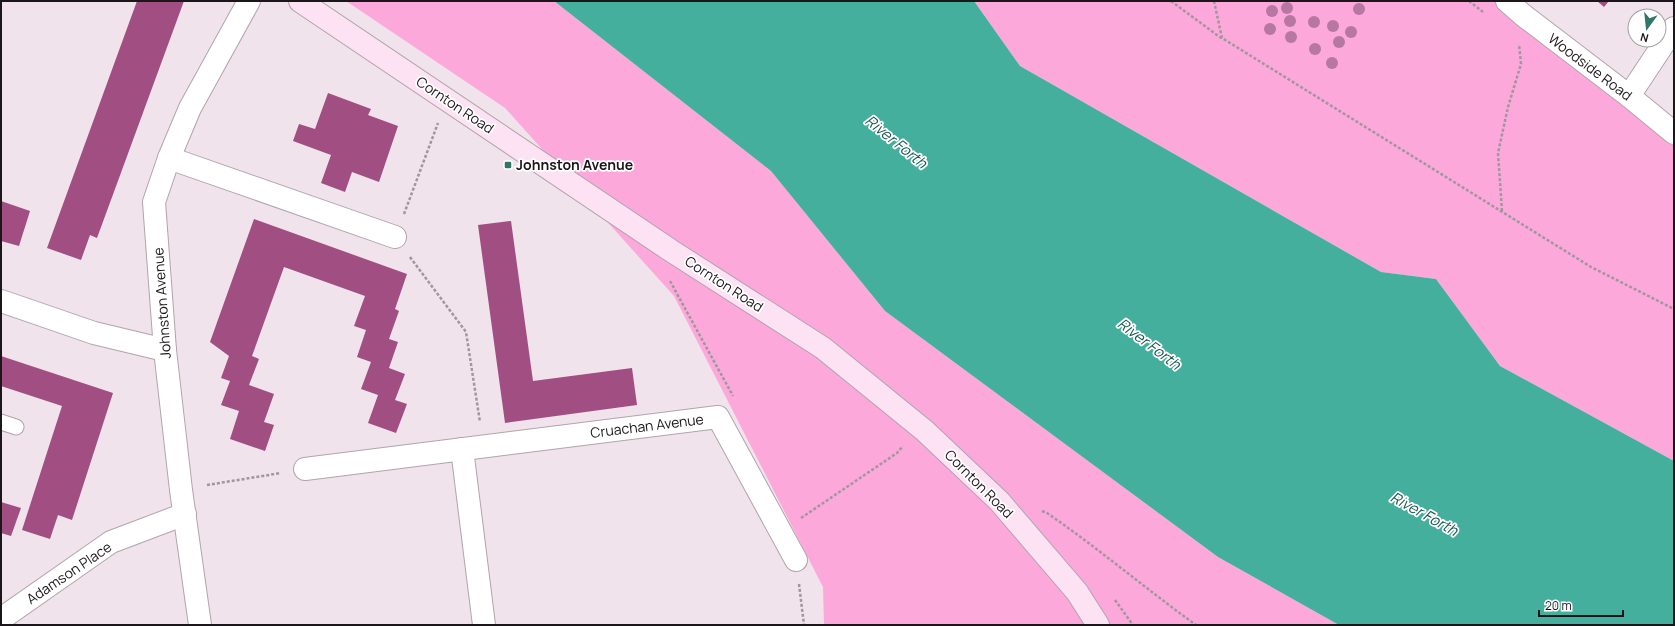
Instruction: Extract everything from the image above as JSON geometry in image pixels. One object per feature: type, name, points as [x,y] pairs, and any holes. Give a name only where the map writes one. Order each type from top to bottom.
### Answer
[{"type":"main road","name":"Cornton Road","points":[[300,1],[670,250],[823,348],[921,427],[999,501],[1077,592],[1098,625]]},
{"type":"street","name":"Johnston Avenue","points":[[200,625],[186,514],[181,490],[165,350],[154,202],[169,158],[190,108],[249,1]]},
{"type":"street","name":"Woodside Road","points":[[1507,1],[1674,133]]},
{"type":"street","points":[[1629,96],[1674,28]]},
{"type":"street","points":[[169,158],[395,237]]},
{"type":"street","points":[[1,301],[94,333],[165,350]]},
{"type":"street","name":"Cruachan Avenue","points":[[305,469],[718,417],[796,560]]},
{"type":"street","points":[[462,449],[484,625]]},
{"type":"street","name":"Adamson Place","points":[[1,620],[111,542],[186,514]]},
{"type":"lane","points":[[1,422],[16,427]]},
{"type":"path","points":[[1171,1],[1222,38],[1591,267],[1674,309]]},
{"type":"path","points":[[1214,1],[1222,38]]},
{"type":"path","points":[[1469,1],[1486,14]]},
{"type":"path","points":[[1502,212],[1498,153],[1508,107],[1521,64],[1518,38]]},
{"type":"path","points":[[448,100],[395,237],[466,332],[483,446]]},
{"type":"path","points":[[666,275],[735,400]]},
{"type":"path","points":[[797,512],[800,519],[897,453],[921,427]]},
{"type":"path","points":[[181,490],[305,469]]},
{"type":"path","points":[[999,501],[1047,513],[1078,534],[1153,594],[1196,625]]},
{"type":"path","points":[[796,560],[804,625]]},
{"type":"shaded area","points":[[346,1],[554,1],[771,171],[885,311],[1218,557],[1339,625],[824,625],[823,587],[674,296],[505,108]]},
{"type":"shaded area","points":[[974,1],[1494,1],[1674,146],[1674,461],[1500,366],[1436,279],[1381,272],[1020,66]]},
{"type":"water","name":"River Forth","points":[[554,1],[974,1],[1020,66],[1381,272],[1436,279],[1500,366],[1674,461],[1674,625],[1339,625],[1218,557],[885,311],[771,171]]},
{"type":"building","points":[[137,1],[184,1],[97,238],[90,235],[81,260],[47,248]]},
{"type":"building","points":[[1597,1],[1609,1],[1604,7]]},
{"type":"building","points":[[328,93],[371,109],[368,115],[398,126],[379,182],[352,172],[345,192],[321,183],[331,155],[293,141],[299,124],[315,129]]},
{"type":"building","points":[[1,201],[30,211],[19,246],[1,241]]},
{"type":"building","points":[[254,219],[407,274],[395,309],[399,311],[389,339],[398,342],[389,368],[405,374],[395,400],[407,404],[396,433],[368,423],[378,395],[361,389],[371,362],[357,357],[366,330],[354,326],[365,296],[284,267],[252,356],[259,359],[249,385],[274,394],[264,422],[274,425],[265,451],[230,439],[239,411],[221,405],[230,381],[221,378],[229,356],[210,342]]},
{"type":"building","points":[[511,221],[533,381],[632,368],[637,405],[505,423],[478,225]]},
{"type":"building","points":[[1,356],[113,393],[72,520],[58,515],[50,539],[22,530],[62,406],[1,386]]},
{"type":"building","points":[[1,502],[21,508],[11,536],[1,533]]},
{"type":"place","name":"Johnston Avenue","points":[[508,165]]}]
